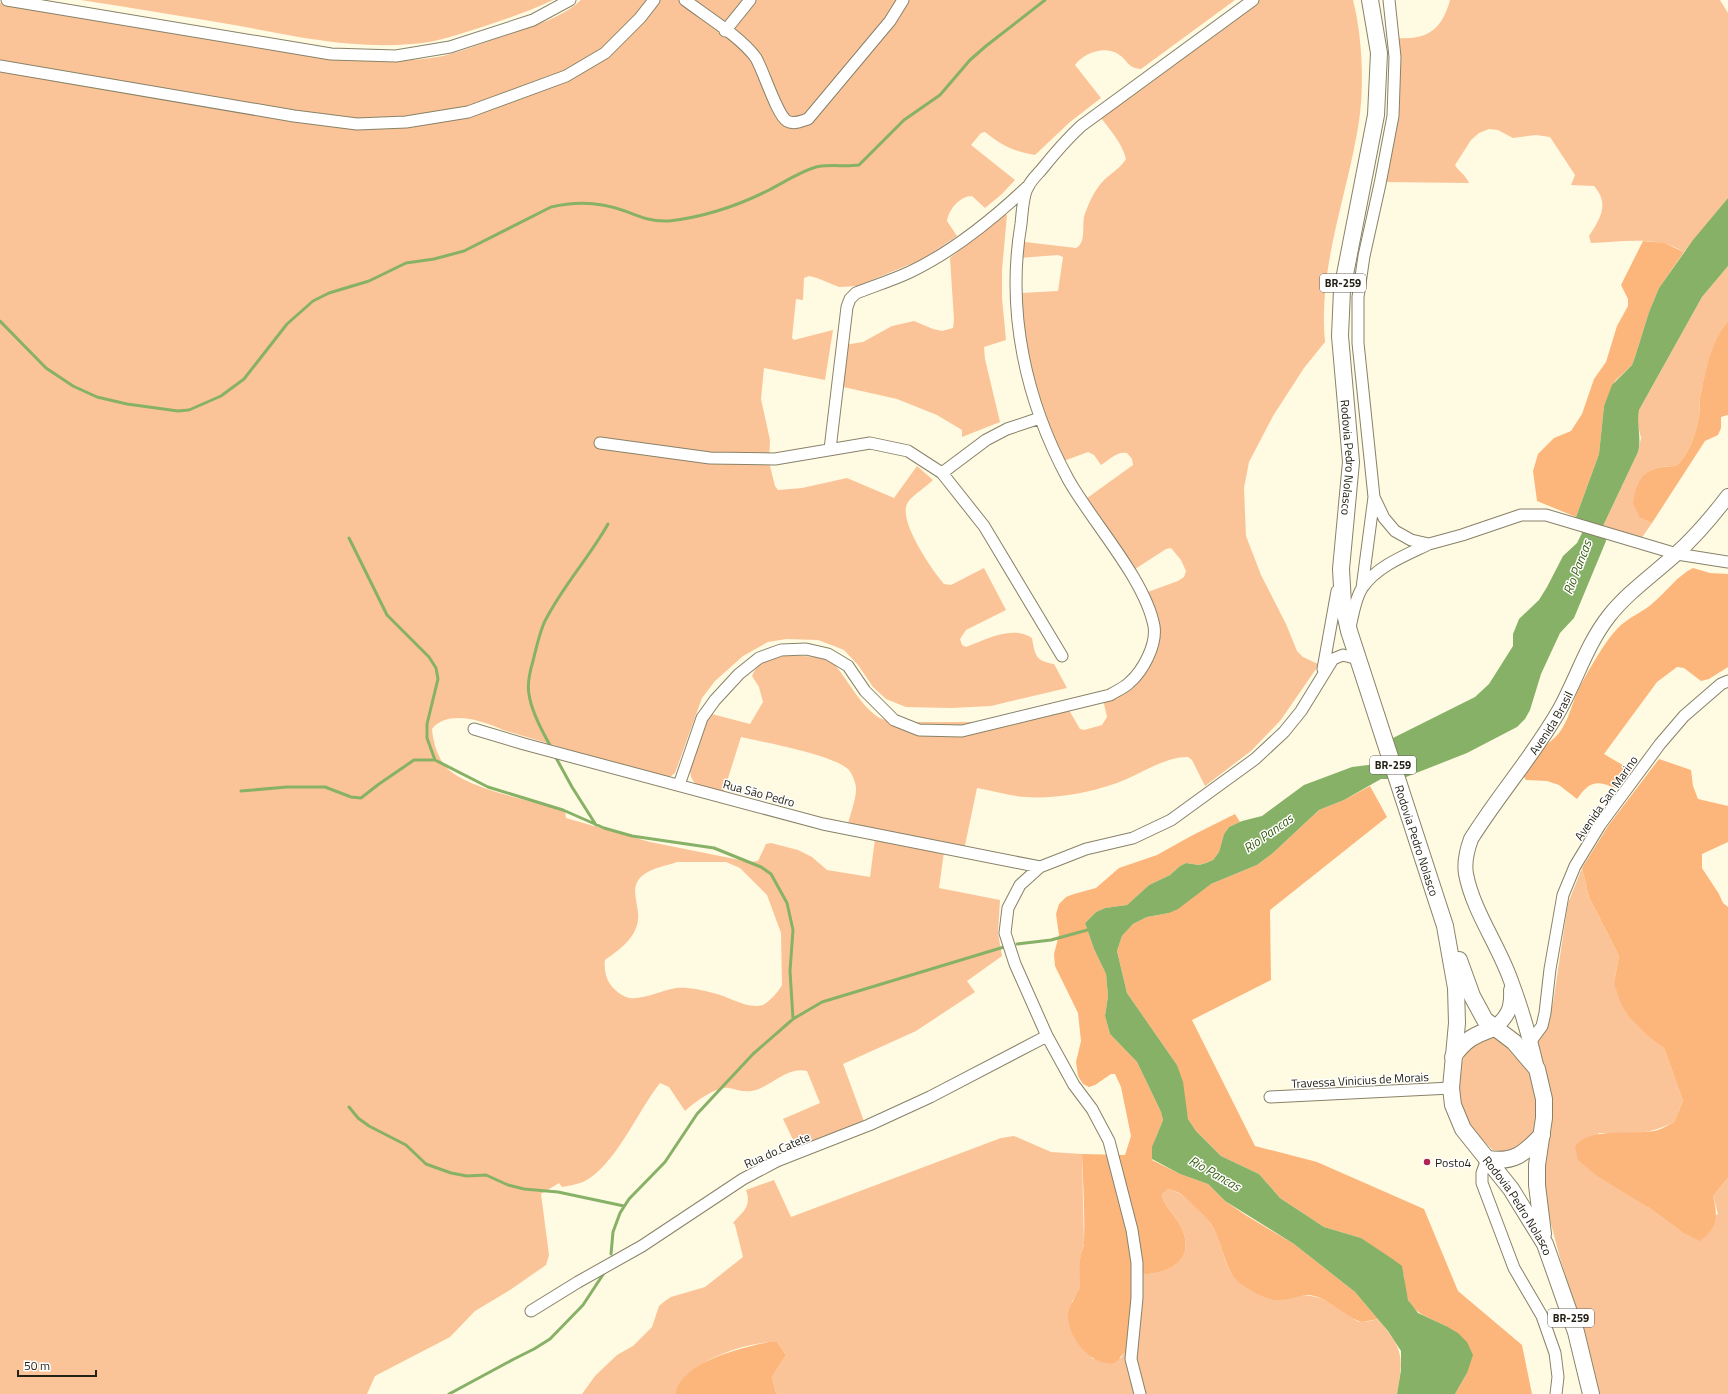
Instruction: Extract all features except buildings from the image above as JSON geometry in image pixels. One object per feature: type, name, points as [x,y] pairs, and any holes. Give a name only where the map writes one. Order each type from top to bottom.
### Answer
[{"type":"highway","name":"Rodovia Pedro Nolasco","points":[[1370,0],[1379,53],[1376,115],[1368,164],[1342,290],[1340,336],[1351,462],[1341,568],[1343,604],[1349,631],[1445,926],[1455,948],[1472,996],[1485,1020],[1514,1042],[1537,1069],[1544,1098],[1542,1135]]},
{"type":"highway","name":"Rodovia Pedro Nolasco","points":[[1445,926],[1456,988],[1457,1023],[1451,1088],[1453,1105],[1463,1129],[1511,1189],[1545,1244],[1576,1332],[1592,1394]]},
{"type":"highway","points":[[1453,1057],[1462,1044],[1479,1034],[1494,1028]]},
{"type":"highway","points":[[1487,1159],[1509,1160],[1519,1156],[1529,1149],[1542,1135]]},
{"type":"highway","name":"BR-259","points":[[1542,1135],[1537,1165],[1537,1185],[1545,1244]]},
{"type":"main road","name":"Avenida Brasil","points":[[1537,1069],[1531,1041],[1511,980],[1474,899],[1466,874],[1466,854],[1471,839],[1542,738],[1560,708],[1597,633],[1610,615],[1628,596],[1677,554],[1706,524],[1728,496]]},
{"type":"main road","name":"Avenida Brasil","points":[[1494,1028],[1504,1020],[1512,1004],[1511,980]]},
{"type":"street","points":[[7,0],[331,54],[396,56],[450,47],[533,20],[570,0]]},
{"type":"street","points":[[0,66],[294,116],[357,124],[406,122],[468,112],[566,76],[606,53],[640,18],[654,0]]},
{"type":"street","points":[[685,0],[746,46],[762,70],[780,113],[787,121],[798,123],[808,119],[890,21],[903,0]]},
{"type":"street","points":[[726,31],[750,0]]},
{"type":"street","points":[[830,449],[847,307],[850,299],[856,293],[910,272],[950,250],[994,218],[1027,187],[1065,141],[1081,126],[1254,0]]},
{"type":"street","points":[[1349,631],[1362,588],[1374,496],[1358,343],[1358,297],[1364,256],[1393,116],[1395,57],[1389,0]]},
{"type":"street","points":[[679,785],[702,718],[715,700],[739,674],[759,658],[781,650],[806,650],[828,654],[848,666],[865,691],[894,720],[919,730],[962,731],[1110,695],[1129,684],[1144,665],[1153,643],[1154,627],[1149,609],[1135,581],[1068,480],[1040,418],[1021,354],[1015,294],[1018,242],[1027,187]]},
{"type":"street","points":[[942,473],[986,440],[1007,429],[1040,418]]},
{"type":"street","points":[[600,443],[710,458],[776,459],[870,443],[908,451],[942,473],[984,526],[1062,656]]},
{"type":"street","points":[[1374,496],[1384,518],[1395,531],[1411,540],[1429,544]]},
{"type":"street","points":[[1362,588],[1381,570],[1429,544],[1462,535],[1521,515],[1546,515],[1677,554],[1728,562]]},
{"type":"street","points":[[1320,679],[1331,633],[1341,568]]},
{"type":"street","points":[[1140,1394],[1131,1359],[1137,1298],[1137,1263],[1132,1230],[1110,1141],[1092,1109],[1074,1086],[1047,1036],[1015,964],[1005,933],[1008,908],[1020,885],[1040,867],[1086,849],[1133,838],[1171,820],[1255,759],[1284,732],[1301,711],[1331,662],[1338,656],[1343,655],[1358,659]]},
{"type":"street","name":"Avenida San Marino","points":[[1531,1041],[1542,1026],[1561,902],[1575,866],[1600,825],[1660,744],[1684,716],[1724,682]]},
{"type":"street","name":"Rua São Pedro","points":[[474,729],[524,744],[823,824],[1040,867]]},
{"type":"street","name":"Rua do Catete","points":[[531,1311],[578,1282],[642,1246],[743,1179],[777,1161],[869,1126],[930,1097],[1047,1036]]},
{"type":"street","name":"Travessa Vinicius de Morais","points":[[1270,1097],[1451,1088]]},
{"type":"street","points":[[1487,1159],[1482,1173],[1482,1183],[1514,1268],[1542,1316],[1555,1353],[1558,1377],[1556,1394]]},
{"type":"shaded area","points":[[81,0],[553,0],[509,18],[447,38],[420,43],[368,45],[326,41]]},
{"type":"shaded area","points":[[581,0],[1235,0],[1141,69],[1133,67],[1113,51],[1101,50],[1083,57],[1075,65],[1101,98],[1070,122],[1035,155],[1015,150],[997,141],[985,132],[981,133],[971,145],[1015,180],[1002,194],[985,208],[972,196],[963,198],[959,201],[950,212],[947,221],[957,236],[923,259],[857,286],[839,287],[817,278],[809,276],[804,278],[803,300],[796,299],[792,338],[794,340],[833,330],[825,380],[764,368],[761,399],[770,440],[769,462],[775,486],[778,490],[802,488],[847,478],[894,498],[917,466],[933,480],[908,502],[906,510],[907,520],[911,532],[925,557],[944,584],[951,585],[984,568],[1006,610],[966,630],[960,639],[962,645],[966,647],[991,637],[1008,633],[1024,634],[1032,638],[1037,657],[1043,661],[1054,664],[1067,688],[991,706],[951,708],[906,707],[886,699],[873,687],[858,665],[844,650],[818,640],[786,639],[768,642],[743,656],[715,681],[702,698],[675,773],[670,777],[634,769],[503,730],[476,720],[456,718],[447,719],[432,729],[436,750],[447,768],[457,776],[485,788],[520,799],[565,810],[566,818],[650,842],[750,862],[758,861],[766,844],[771,843],[798,850],[812,857],[827,870],[870,877],[875,839],[846,832],[854,803],[856,787],[854,778],[849,770],[841,764],[814,754],[741,737],[723,794],[700,786],[694,782],[691,776],[690,768],[694,748],[708,713],[750,724],[763,702],[759,687],[752,676],[757,667],[765,661],[785,656],[828,658],[841,672],[870,711],[880,718],[893,722],[987,722],[1066,705],[1080,729],[1084,730],[1102,725],[1107,717],[1102,695],[1129,679],[1150,643],[1145,593],[1178,581],[1184,577],[1186,571],[1181,560],[1171,548],[1166,549],[1132,571],[1083,501],[1133,465],[1132,459],[1127,453],[1120,453],[1101,465],[1094,455],[1088,452],[1061,462],[1044,423],[1020,327],[1021,293],[1058,291],[1063,257],[1058,255],[1019,258],[1020,244],[1025,242],[1076,248],[1080,245],[1083,237],[1084,216],[1094,194],[1102,182],[1126,159],[1119,142],[1101,118],[1258,0],[1353,0],[1361,49],[1362,84],[1360,117],[1329,262],[1325,289],[1325,342],[1304,368],[1273,416],[1249,462],[1244,488],[1246,536],[1261,575],[1286,624],[1297,651],[1303,657],[1318,664],[1316,669],[1280,721],[1251,751],[1205,786],[1192,760],[1188,757],[1160,763],[1114,784],[1070,795],[1026,797],[1008,795],[977,788],[963,855],[944,852],[939,888],[1000,900],[998,933],[1002,956],[967,981],[975,992],[916,1031],[843,1064],[865,1124],[799,1152],[783,1119],[820,1103],[807,1071],[800,1070],[787,1073],[752,1091],[724,1088],[712,1092],[685,1111],[669,1087],[660,1083],[616,1151],[595,1175],[583,1182],[573,1185],[562,1187],[559,1183],[541,1194],[549,1255],[546,1265],[510,1290],[475,1311],[450,1337],[375,1376],[367,1394],[0,1394],[0,3],[336,59],[390,61],[416,60],[452,54],[540,24],[558,16]],"holes":[[[677,862],[726,862],[740,868],[767,895],[781,933],[782,985],[771,999],[763,1005],[751,1006],[719,995],[690,988],[670,989],[637,998],[626,997],[616,991],[609,982],[605,972],[605,960],[626,943],[637,926],[638,914],[635,891],[638,881],[642,876],[650,871]]]},
{"type":"shaded area","points":[[1450,0],[1720,0],[1728,13],[1728,198],[1684,252],[1662,243],[1651,241],[1591,243],[1589,236],[1600,217],[1602,211],[1602,199],[1594,186],[1571,185],[1575,175],[1550,137],[1536,135],[1513,138],[1498,130],[1489,129],[1479,133],[1471,140],[1455,165],[1469,183],[1384,182],[1398,110],[1400,74],[1397,38],[1417,37],[1432,31],[1443,19]]},
{"type":"shaded area","points":[[1004,213],[1007,215],[1002,270],[1002,298],[1006,340],[984,347],[985,359],[1000,422],[962,437],[962,430],[937,415],[897,399],[839,386],[844,345],[863,342],[892,326],[914,321],[942,331],[953,328],[954,320],[950,258]]},
{"type":"shaded area","points":[[1643,241],[1664,243],[1684,252],[1659,288],[1649,312],[1632,365],[1615,381],[1604,406],[1599,454],[1576,517],[1537,501],[1533,471],[1538,454],[1554,438],[1571,431],[1582,414],[1594,379],[1606,362],[1617,326],[1628,306],[1628,299],[1621,285]]},
{"type":"shaded area","points":[[1728,266],[1728,321],[1718,338],[1710,358],[1700,398],[1698,423],[1688,450],[1676,466],[1662,467],[1646,474],[1641,487],[1640,518],[1652,523],[1641,539],[1603,526],[1638,452],[1641,438],[1637,421],[1639,410],[1702,297]]},
{"type":"shaded area","points":[[1728,321],[1728,415],[1721,417],[1721,428],[1718,435],[1705,441],[1652,523],[1640,518],[1633,503],[1638,485],[1641,478],[1651,470],[1676,466],[1685,456],[1694,437],[1698,423],[1700,398],[1704,378],[1713,348],[1722,329]]},
{"type":"shaded area","points":[[1693,568],[1710,573],[1728,574],[1728,667],[1709,679],[1701,681],[1684,668],[1677,667],[1657,682],[1604,754],[1631,770],[1618,789],[1605,784],[1594,784],[1586,788],[1577,799],[1559,785],[1547,781],[1526,780],[1524,777],[1529,764],[1533,758],[1559,733],[1568,717],[1579,688],[1596,657],[1612,635],[1621,625],[1650,606],[1677,579]]},
{"type":"shaded area","points":[[1659,759],[1691,770],[1693,786],[1698,799],[1728,806],[1728,842],[1702,854],[1702,868],[1719,894],[1723,903],[1728,907],[1728,1178],[1713,1196],[1716,1210],[1715,1221],[1710,1231],[1700,1241],[1682,1232],[1648,1207],[1597,1176],[1578,1160],[1575,1147],[1581,1141],[1599,1134],[1645,1132],[1662,1129],[1674,1122],[1683,1101],[1664,1048],[1648,1036],[1630,1018],[1621,1004],[1614,983],[1619,956],[1589,897],[1582,868],[1608,826]]},
{"type":"shaded area","points":[[1370,786],[1387,817],[1270,910],[1271,980],[1192,1020],[1255,1146],[1317,1162],[1424,1209],[1458,1291],[1522,1345],[1532,1394],[1455,1394],[1467,1373],[1446,1326],[1421,1314],[1410,1304],[1405,1287],[1404,1275],[1361,1238],[1324,1227],[1280,1198],[1259,1174],[1221,1156],[1196,1131],[1188,1119],[1177,1065],[1127,993],[1117,951],[1122,936],[1133,924],[1147,917],[1169,913],[1211,884],[1257,865],[1273,853],[1319,810],[1344,800]]},
{"type":"shaded area","points":[[1235,814],[1240,822],[1229,827],[1224,834],[1219,852],[1213,860],[1199,865],[1186,863],[1170,875],[1149,885],[1127,905],[1105,908],[1096,912],[1085,923],[1094,949],[1106,974],[1108,996],[1105,1016],[1110,1034],[1137,1062],[1161,1112],[1163,1120],[1156,1137],[1152,1160],[1180,1174],[1208,1184],[1225,1201],[1294,1244],[1355,1292],[1378,1319],[1363,1322],[1359,1321],[1318,1297],[1308,1295],[1285,1300],[1275,1300],[1250,1290],[1241,1284],[1231,1273],[1219,1240],[1209,1221],[1179,1193],[1168,1189],[1162,1195],[1166,1204],[1180,1224],[1185,1241],[1185,1251],[1181,1259],[1175,1265],[1166,1270],[1156,1273],[1135,1275],[1135,1335],[1126,1351],[1115,1363],[1106,1363],[1098,1361],[1091,1356],[1078,1343],[1073,1335],[1068,1318],[1069,1308],[1078,1292],[1080,1284],[1080,1258],[1084,1244],[1082,1154],[1125,1155],[1131,1136],[1121,1087],[1115,1074],[1111,1074],[1095,1085],[1089,1087],[1083,1084],[1078,1076],[1076,1062],[1081,1041],[1078,1013],[1055,966],[1054,954],[1059,935],[1056,914],[1059,904],[1066,897],[1096,888],[1119,868],[1157,855]]},
{"type":"shaded area","points":[[1582,868],[1589,897],[1619,956],[1614,983],[1664,1048],[1683,1101],[1674,1122],[1664,1127],[1637,1133],[1598,1133],[1648,1207],[1682,1232],[1718,1214],[1713,1196],[1728,1178],[1728,1394],[1599,1394],[1588,1347],[1560,1258],[1541,1186],[1532,1047],[1544,1030],[1553,1003],[1568,903]]},
{"type":"shaded area","points":[[1481,1035],[1501,1037],[1520,1056],[1534,1080],[1540,1113],[1536,1139],[1517,1154],[1493,1150],[1473,1131],[1461,1103],[1456,1076],[1468,1048]]},
{"type":"shaded area","points":[[1014,1136],[1051,1152],[1082,1154],[1084,1243],[1080,1259],[1080,1285],[1077,1295],[1072,1301],[1077,1340],[1093,1359],[1121,1358],[1134,1335],[1135,1275],[1156,1273],[1175,1265],[1185,1251],[1185,1241],[1180,1224],[1166,1204],[1162,1195],[1168,1189],[1183,1196],[1205,1216],[1216,1232],[1228,1268],[1238,1279],[1280,1300],[1299,1296],[1315,1297],[1330,1302],[1360,1322],[1378,1319],[1392,1338],[1400,1353],[1401,1361],[1397,1394],[779,1394],[776,1393],[772,1377],[786,1355],[777,1342],[750,1345],[703,1363],[690,1372],[680,1383],[675,1394],[582,1394],[595,1376],[617,1355],[633,1346],[652,1327],[659,1306],[671,1297],[705,1287],[743,1257],[735,1225],[733,1223],[746,1208],[748,1196],[746,1190],[774,1180],[791,1217],[1001,1138]]},
{"type":"shaded area","points":[[769,1342],[777,1342],[786,1355],[772,1377],[776,1393],[779,1394],[675,1394],[680,1383],[689,1373],[701,1365],[729,1352]]},
{"type":"water","name":"Rio Pancas","points":[[1728,198],[1728,266],[1702,297],[1639,410],[1638,452],[1603,526],[1606,541],[1574,618],[1560,633],[1541,674],[1530,710],[1525,719],[1517,727],[1467,753],[1401,779],[1381,779],[1344,800],[1319,810],[1273,853],[1257,865],[1211,884],[1178,909],[1169,913],[1147,917],[1133,924],[1122,936],[1117,951],[1127,993],[1177,1065],[1183,1082],[1188,1119],[1196,1131],[1221,1156],[1259,1174],[1280,1198],[1324,1227],[1361,1238],[1402,1266],[1408,1300],[1418,1313],[1458,1333],[1467,1342],[1473,1355],[1467,1373],[1455,1394],[1397,1394],[1401,1370],[1401,1351],[1388,1331],[1355,1292],[1294,1244],[1225,1201],[1208,1184],[1180,1174],[1152,1159],[1152,1147],[1163,1120],[1161,1112],[1137,1062],[1110,1034],[1105,1016],[1108,996],[1106,974],[1094,949],[1085,923],[1096,912],[1105,908],[1127,905],[1149,885],[1170,875],[1186,863],[1199,865],[1213,860],[1219,852],[1224,834],[1229,827],[1242,821],[1262,816],[1304,785],[1352,767],[1376,764],[1389,740],[1475,697],[1489,684],[1513,646],[1513,634],[1519,619],[1539,600],[1563,556],[1577,543],[1582,533],[1576,517],[1599,454],[1604,406],[1612,385],[1632,365],[1649,312],[1659,288],[1693,240]]},
{"type":"waterway","points":[[0,321],[46,368],[73,386],[97,397],[127,404],[178,411],[189,410],[221,396],[244,379],[287,324],[313,301],[329,293],[369,281],[406,263],[434,259],[464,251],[551,207],[579,203],[598,204],[616,208],[646,219],[669,221],[707,214],[732,206],[816,167],[859,165],[904,120],[940,95],[970,60],[1045,0]]},
{"type":"waterway","points":[[551,747],[538,722],[530,701],[528,686],[531,669],[544,623],[558,598],[608,524]]},
{"type":"waterway","points":[[349,538],[387,615],[429,657],[436,668],[438,679],[427,724],[427,738],[435,760]]},
{"type":"waterway","points":[[555,756],[572,787],[596,825]]},
{"type":"waterway","points":[[241,791],[287,787],[325,787],[351,797],[361,798],[414,760],[435,760],[488,787],[563,810],[604,828],[632,836],[714,848],[761,867],[771,874],[787,903],[793,930],[790,971],[793,1019]]},
{"type":"waterway","points":[[1017,944],[1051,940],[1091,929]]},
{"type":"waterway","points":[[611,1254],[613,1232],[620,1213],[629,1199],[665,1162],[697,1114],[753,1054],[793,1019],[822,1002],[1004,947]]},
{"type":"waterway","points":[[349,1107],[358,1118],[369,1126],[406,1145],[426,1164],[451,1173],[467,1176],[486,1175],[508,1185],[524,1189],[558,1192],[624,1206]]},
{"type":"waterway","points":[[449,1394],[550,1339],[583,1305],[606,1270]]},
{"type":"place","name":"Posto4","points":[[1427,1162]]}]
